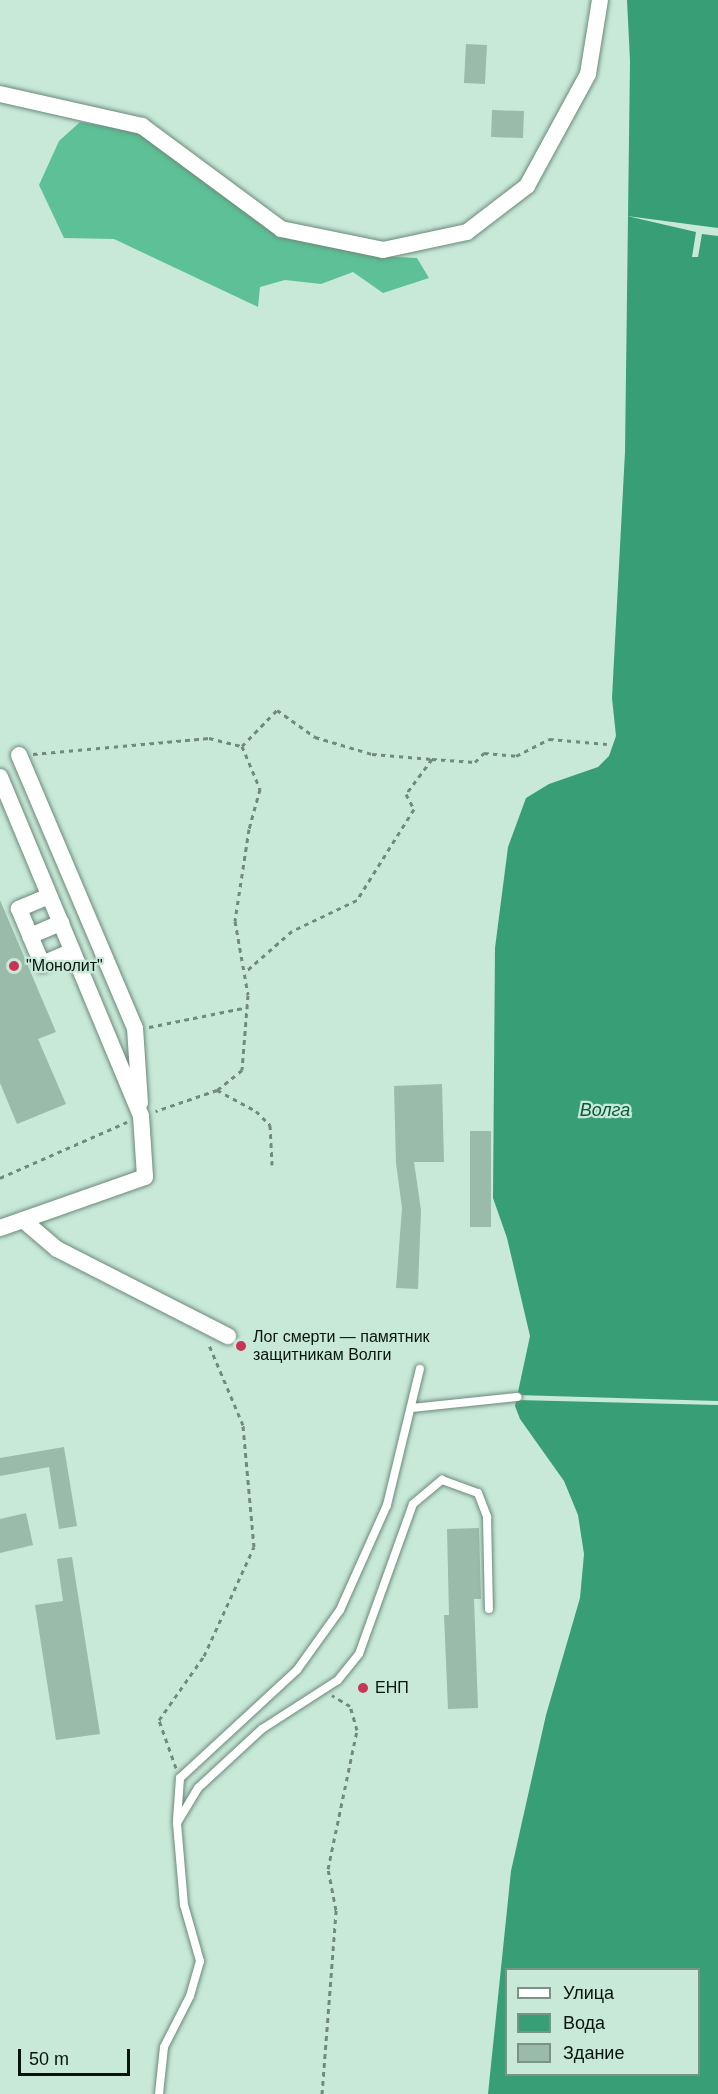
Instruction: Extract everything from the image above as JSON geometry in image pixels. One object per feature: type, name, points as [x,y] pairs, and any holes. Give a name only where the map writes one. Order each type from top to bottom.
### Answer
[{"type":"street","points":[[0,94],[142,126],[281,229],[383,250],[467,232],[527,186],[588,74],[600,0]]},
{"type":"street","points":[[0,1228],[145,1177],[135,1028],[19,755]]},
{"type":"street","points":[[0,777],[141,1116]]},
{"type":"street","points":[[49,896],[19,909],[30,936],[42,964],[72,951]]},
{"type":"street","points":[[30,936],[61,923]]},
{"type":"street","points":[[109,1040],[135,1028]]},
{"type":"street","points":[[23,1220],[57,1250],[228,1336]]},
{"type":"lane","points":[[159,2094],[164,2047],[190,1996],[200,1961],[183,1905],[177,1823],[180,1778],[297,1670],[340,1610],[387,1505],[420,1369]]},
{"type":"lane","points":[[411,1408],[517,1397]]},
{"type":"lane","points":[[177,1823],[198,1788],[254,1736],[338,1680],[359,1654],[413,1504],[442,1480],[478,1493],[487,1517],[489,1609]]},
{"type":"path","points":[[242,746],[277,710],[315,737],[372,754],[475,762],[484,753],[516,756],[549,739],[607,744]]},
{"type":"path","points":[[19,755],[209,738],[242,746]]},
{"type":"path","points":[[0,1178],[141,1116],[217,1090],[242,1070],[249,1007],[235,921],[249,829],[260,789],[242,746]]},
{"type":"path","points":[[244,973],[292,931],[357,900],[414,809],[405,794],[432,759]]},
{"type":"path","points":[[135,1028],[169,1026],[249,1007]]},
{"type":"path","points":[[217,1090],[256,1111],[270,1125],[272,1165]]},
{"type":"path","points":[[180,1778],[159,1720],[204,1656],[254,1547],[243,1425],[200,1322]]},
{"type":"path","points":[[322,2094],[336,1911],[328,1869],[357,1730],[350,1706],[323,1690]]},
{"type":"shaded area","points":[[80,122],[139,132],[272,232],[376,256],[417,258],[429,278],[383,293],[353,272],[321,284],[285,280],[260,287],[258,307],[114,239],[64,238],[39,185],[59,141]]},
{"type":"water","name":"Волга","points":[[627,0],[718,0],[718,2094],[488,2094],[511,1871],[546,1715],[580,1598],[584,1554],[578,1515],[564,1481],[520,1419],[515,1406],[530,1336],[507,1238],[493,1198],[495,948],[508,847],[526,798],[549,784],[598,767],[609,756],[616,736],[612,698],[625,452],[630,61]]},
{"type":"pier","points":[[627,216],[718,228],[718,236],[702,234],[698,257],[692,257],[696,232]]},
{"type":"pier","points":[[517,1395],[718,1401],[718,1405],[516,1400]]},
{"type":"building","points":[[466,44],[487,45],[485,84],[464,83]]},
{"type":"building","points":[[492,110],[524,111],[523,138],[491,137]]},
{"type":"building","name":"\"Монолит\"","points":[[0,900],[56,1032],[38,1039],[66,1104],[17,1124],[0,1083]]},
{"type":"building","points":[[442,1084],[444,1162],[414,1162],[421,1210],[418,1289],[396,1288],[402,1208],[396,1163],[394,1086]]},
{"type":"building","points":[[470,1131],[491,1131],[491,1227],[470,1227]]},
{"type":"building","points":[[64,1447],[77,1526],[59,1529],[49,1467],[0,1476],[0,1458]]},
{"type":"building","points":[[26,1513],[33,1545],[0,1553],[0,1519]]},
{"type":"building","points":[[479,1528],[481,1599],[474,1599],[478,1708],[448,1709],[444,1615],[449,1615],[447,1529]]},
{"type":"building","points":[[72,1557],[100,1734],[56,1740],[35,1605],[63,1601],[57,1559]]},
{"type":"place","name":"\"Монолит\"","points":[[14,966]]},
{"type":"place","name":"Лог смерти — памятник защитникам Волги","points":[[241,1346]]},
{"type":"place","name":"ЕНП","points":[[363,1688]]}]
